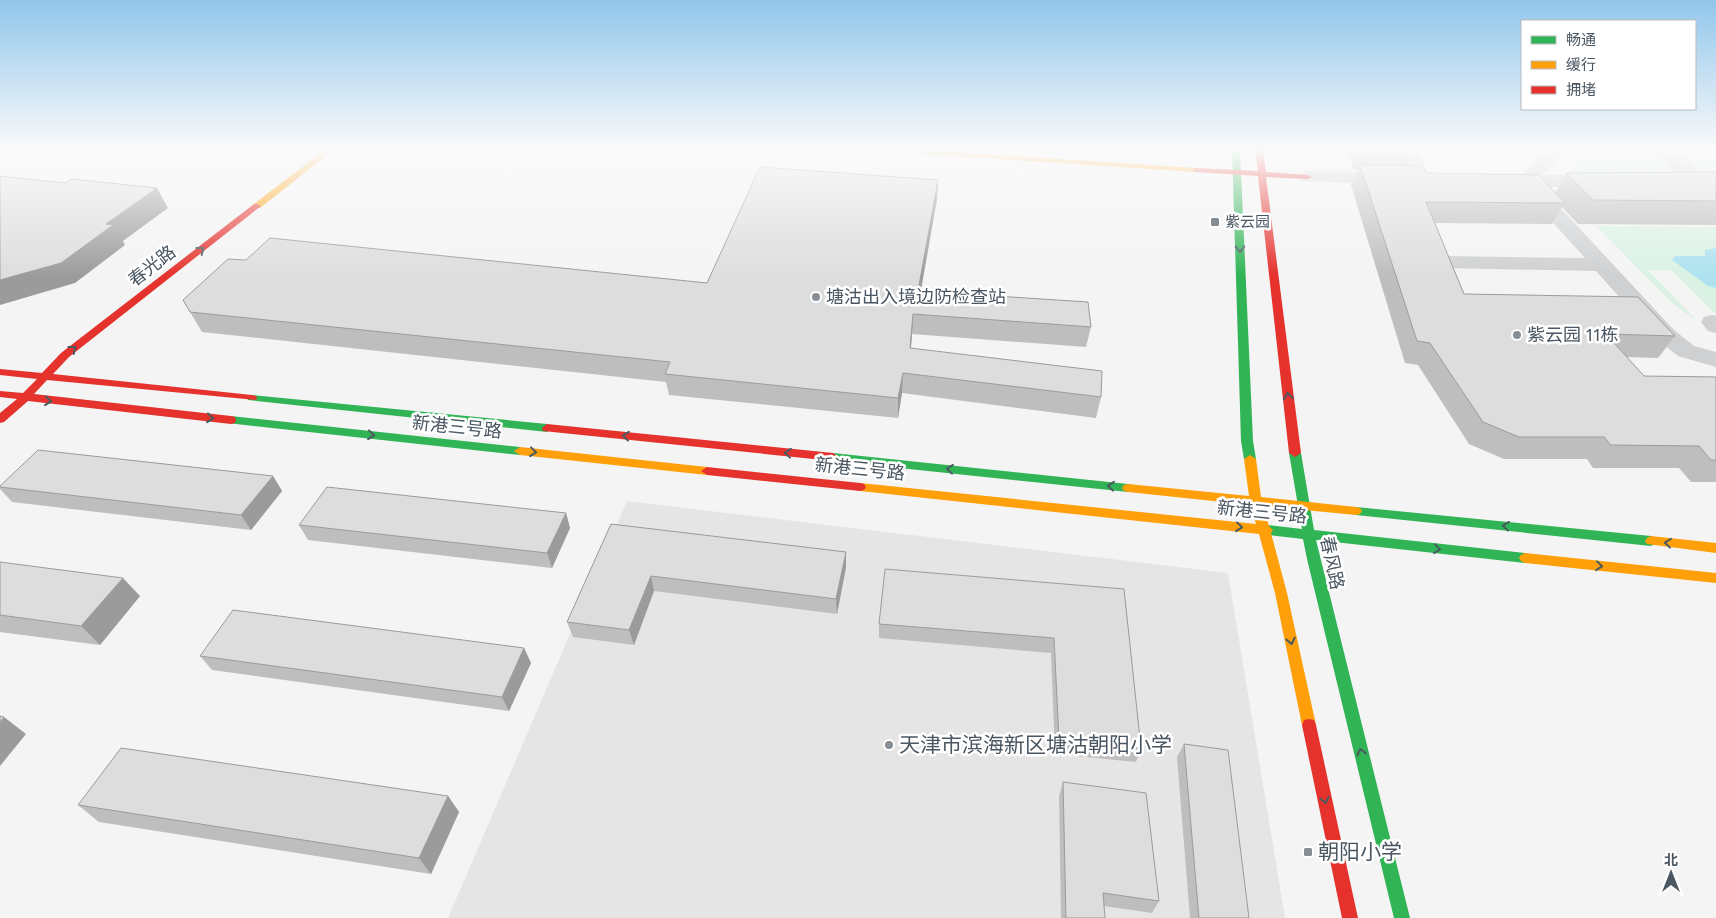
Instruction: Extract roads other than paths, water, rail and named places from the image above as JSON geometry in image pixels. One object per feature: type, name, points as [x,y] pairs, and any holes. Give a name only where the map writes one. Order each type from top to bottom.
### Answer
[{"type":"main road","points":[[236,207],[258,191]]},
{"type":"main road","name":"春光路","points":[[0,419],[25,398],[65,355],[277,191]]},
{"type":"main road","points":[[1238,191],[1246,441],[1257,504],[1281,593],[1350,918]]},
{"type":"main road","name":"春风路","points":[[1264,191],[1294,445],[1308,534],[1322,598],[1402,918]]},
{"type":"main road","points":[[2,396],[34,362]]},
{"type":"main road","name":"新港三号路","points":[[0,372],[1160,491],[1257,504]]},
{"type":"main road","name":"新港三号路","points":[[2,396],[1716,578]]},
{"type":"main road","points":[[1240,467],[1246,441]]},
{"type":"main road","points":[[1287,482],[1292,468],[1294,445]]},
{"type":"main road","points":[[1160,491],[1199,490],[1218,486]]},
{"type":"main road","points":[[1156,518],[1197,518],[1237,513],[1257,504],[1269,502],[1278,493]]},
{"type":"main road","name":"新港三号路","points":[[1269,502],[1716,548]]},
{"type":"main road","points":[[1281,593],[1280,568],[1282,547],[1289,532],[1295,526],[1306,521],[1358,514],[1384,513]]},
{"type":"main road","points":[[1344,552],[1364,544],[1389,543]]},
{"type":"main road","points":[[1322,598],[1326,571]]},
{"type":"street","points":[[1535,191],[1666,335],[1686,351],[1716,360]]},
{"type":"street","points":[[1443,262],[1602,265]]},
{"type":"water","points":[[1716,248],[1716,288],[1708,286],[1672,260],[1675,256],[1705,256],[1705,250]]},
{"type":"place","name":"紫云园","points":[[1215,222]]},
{"type":"place","name":"塘沽出入境边防检查站","points":[[816,297]]},
{"type":"place","name":"紫云园 11栋","points":[[1517,335]]},
{"type":"place","name":"天津市滨海新区塘沽朝阳小学","points":[[889,745]]},
{"type":"place","name":"朝阳小学","points":[[1308,852]]}]
